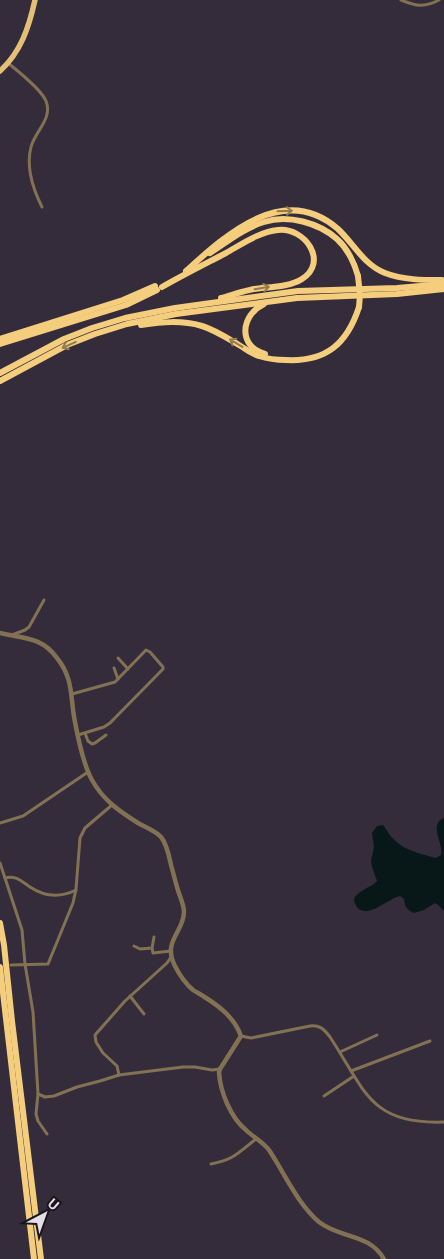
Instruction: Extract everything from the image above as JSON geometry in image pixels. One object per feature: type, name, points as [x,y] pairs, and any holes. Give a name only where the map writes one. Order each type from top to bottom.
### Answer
[{"type":"highway","points":[[0,71],[17,52],[21,44],[35,0]]},
{"type":"highway","points":[[187,272],[218,242],[252,220],[275,212],[289,210],[318,216],[330,222],[368,262],[384,273],[404,278],[444,282]]},
{"type":"highway","points":[[95,334],[142,325],[167,322],[186,323],[204,327],[215,332],[258,356],[272,360],[298,361],[329,352],[338,345],[352,326],[357,306],[356,276],[344,253],[323,234],[313,229],[288,223],[267,225],[256,229],[187,272]]},
{"type":"highway","points":[[0,344],[126,305],[267,232],[287,229],[299,234],[309,245],[314,262],[312,269],[303,279],[294,283],[252,290],[198,305]]},
{"type":"highway","points":[[0,373],[64,339],[125,318],[174,308],[298,291],[397,288],[444,282]]},
{"type":"highway","points":[[0,338],[124,300],[159,287]]},
{"type":"highway","points":[[0,381],[67,345],[127,324],[176,314],[297,298],[444,290]]},
{"type":"highway","points":[[270,302],[260,306],[250,316],[245,328],[245,334],[248,341],[259,352],[286,358],[303,357],[317,353],[335,342],[343,334],[357,306]]},
{"type":"highway","points":[[0,923],[40,1259]]},
{"type":"highway","points":[[0,967],[34,1259]]},
{"type":"street","points":[[401,0],[421,6],[439,0]]},
{"type":"street","points":[[8,63],[40,92],[47,105],[46,119],[33,140],[29,161],[35,189],[42,206]]},
{"type":"street","points":[[12,635],[29,627],[44,600]]},
{"type":"street","points":[[0,633],[36,640],[50,650],[62,664],[69,680],[75,722],[88,772],[99,790],[112,805],[123,814],[159,835],[164,843],[184,912],[173,939],[171,954],[167,963],[130,996],[95,1035],[96,1042],[103,1053],[117,1066],[119,1075]]},
{"type":"street","points":[[72,694],[114,682],[146,650],[150,652],[163,668],[108,725],[78,735]]},
{"type":"street","points":[[118,658],[128,669]]},
{"type":"street","points":[[114,668],[118,679]]},
{"type":"street","points":[[85,733],[88,742],[92,744],[106,735]]},
{"type":"street","points":[[0,823],[23,816],[88,772]]},
{"type":"street","points":[[11,964],[48,964],[73,903],[80,838],[85,828],[112,805]]},
{"type":"street","points":[[0,863],[22,930],[33,1012],[38,1094],[36,1114],[38,1122],[47,1134]]},
{"type":"street","points":[[5,878],[20,879],[29,887],[50,896],[68,894],[76,889]]},
{"type":"street","points":[[154,936],[152,952],[163,951],[171,954]]},
{"type":"street","points":[[134,946],[140,949],[152,948]]},
{"type":"street","points":[[171,954],[176,969],[192,989],[225,1012],[236,1025],[241,1036]]},
{"type":"street","points":[[130,996],[144,1014]]},
{"type":"street","points":[[241,1036],[251,1038],[317,1026],[324,1030],[340,1052],[368,1097],[388,1113],[424,1122],[444,1122]]},
{"type":"street","points":[[340,1052],[377,1035]]},
{"type":"street","points":[[241,1036],[220,1069],[223,1091],[234,1117],[241,1126],[266,1147],[293,1191],[319,1222],[335,1231],[365,1241],[380,1252],[384,1259]]},
{"type":"street","points":[[351,1071],[430,1041]]},
{"type":"street","points":[[38,1094],[45,1097],[54,1096],[119,1075],[183,1067],[220,1069]]},
{"type":"street","points":[[324,1096],[354,1076]]},
{"type":"street","points":[[211,1164],[232,1158],[256,1139]]},
{"type":"shaded area","points":[[444,818],[444,911],[435,903],[424,910],[414,913],[407,908],[404,899],[400,896],[372,910],[361,910],[357,907],[354,901],[355,897],[377,881],[371,861],[374,847],[372,833],[377,826],[383,825],[399,844],[417,853],[436,858],[441,855],[437,825]]}]
